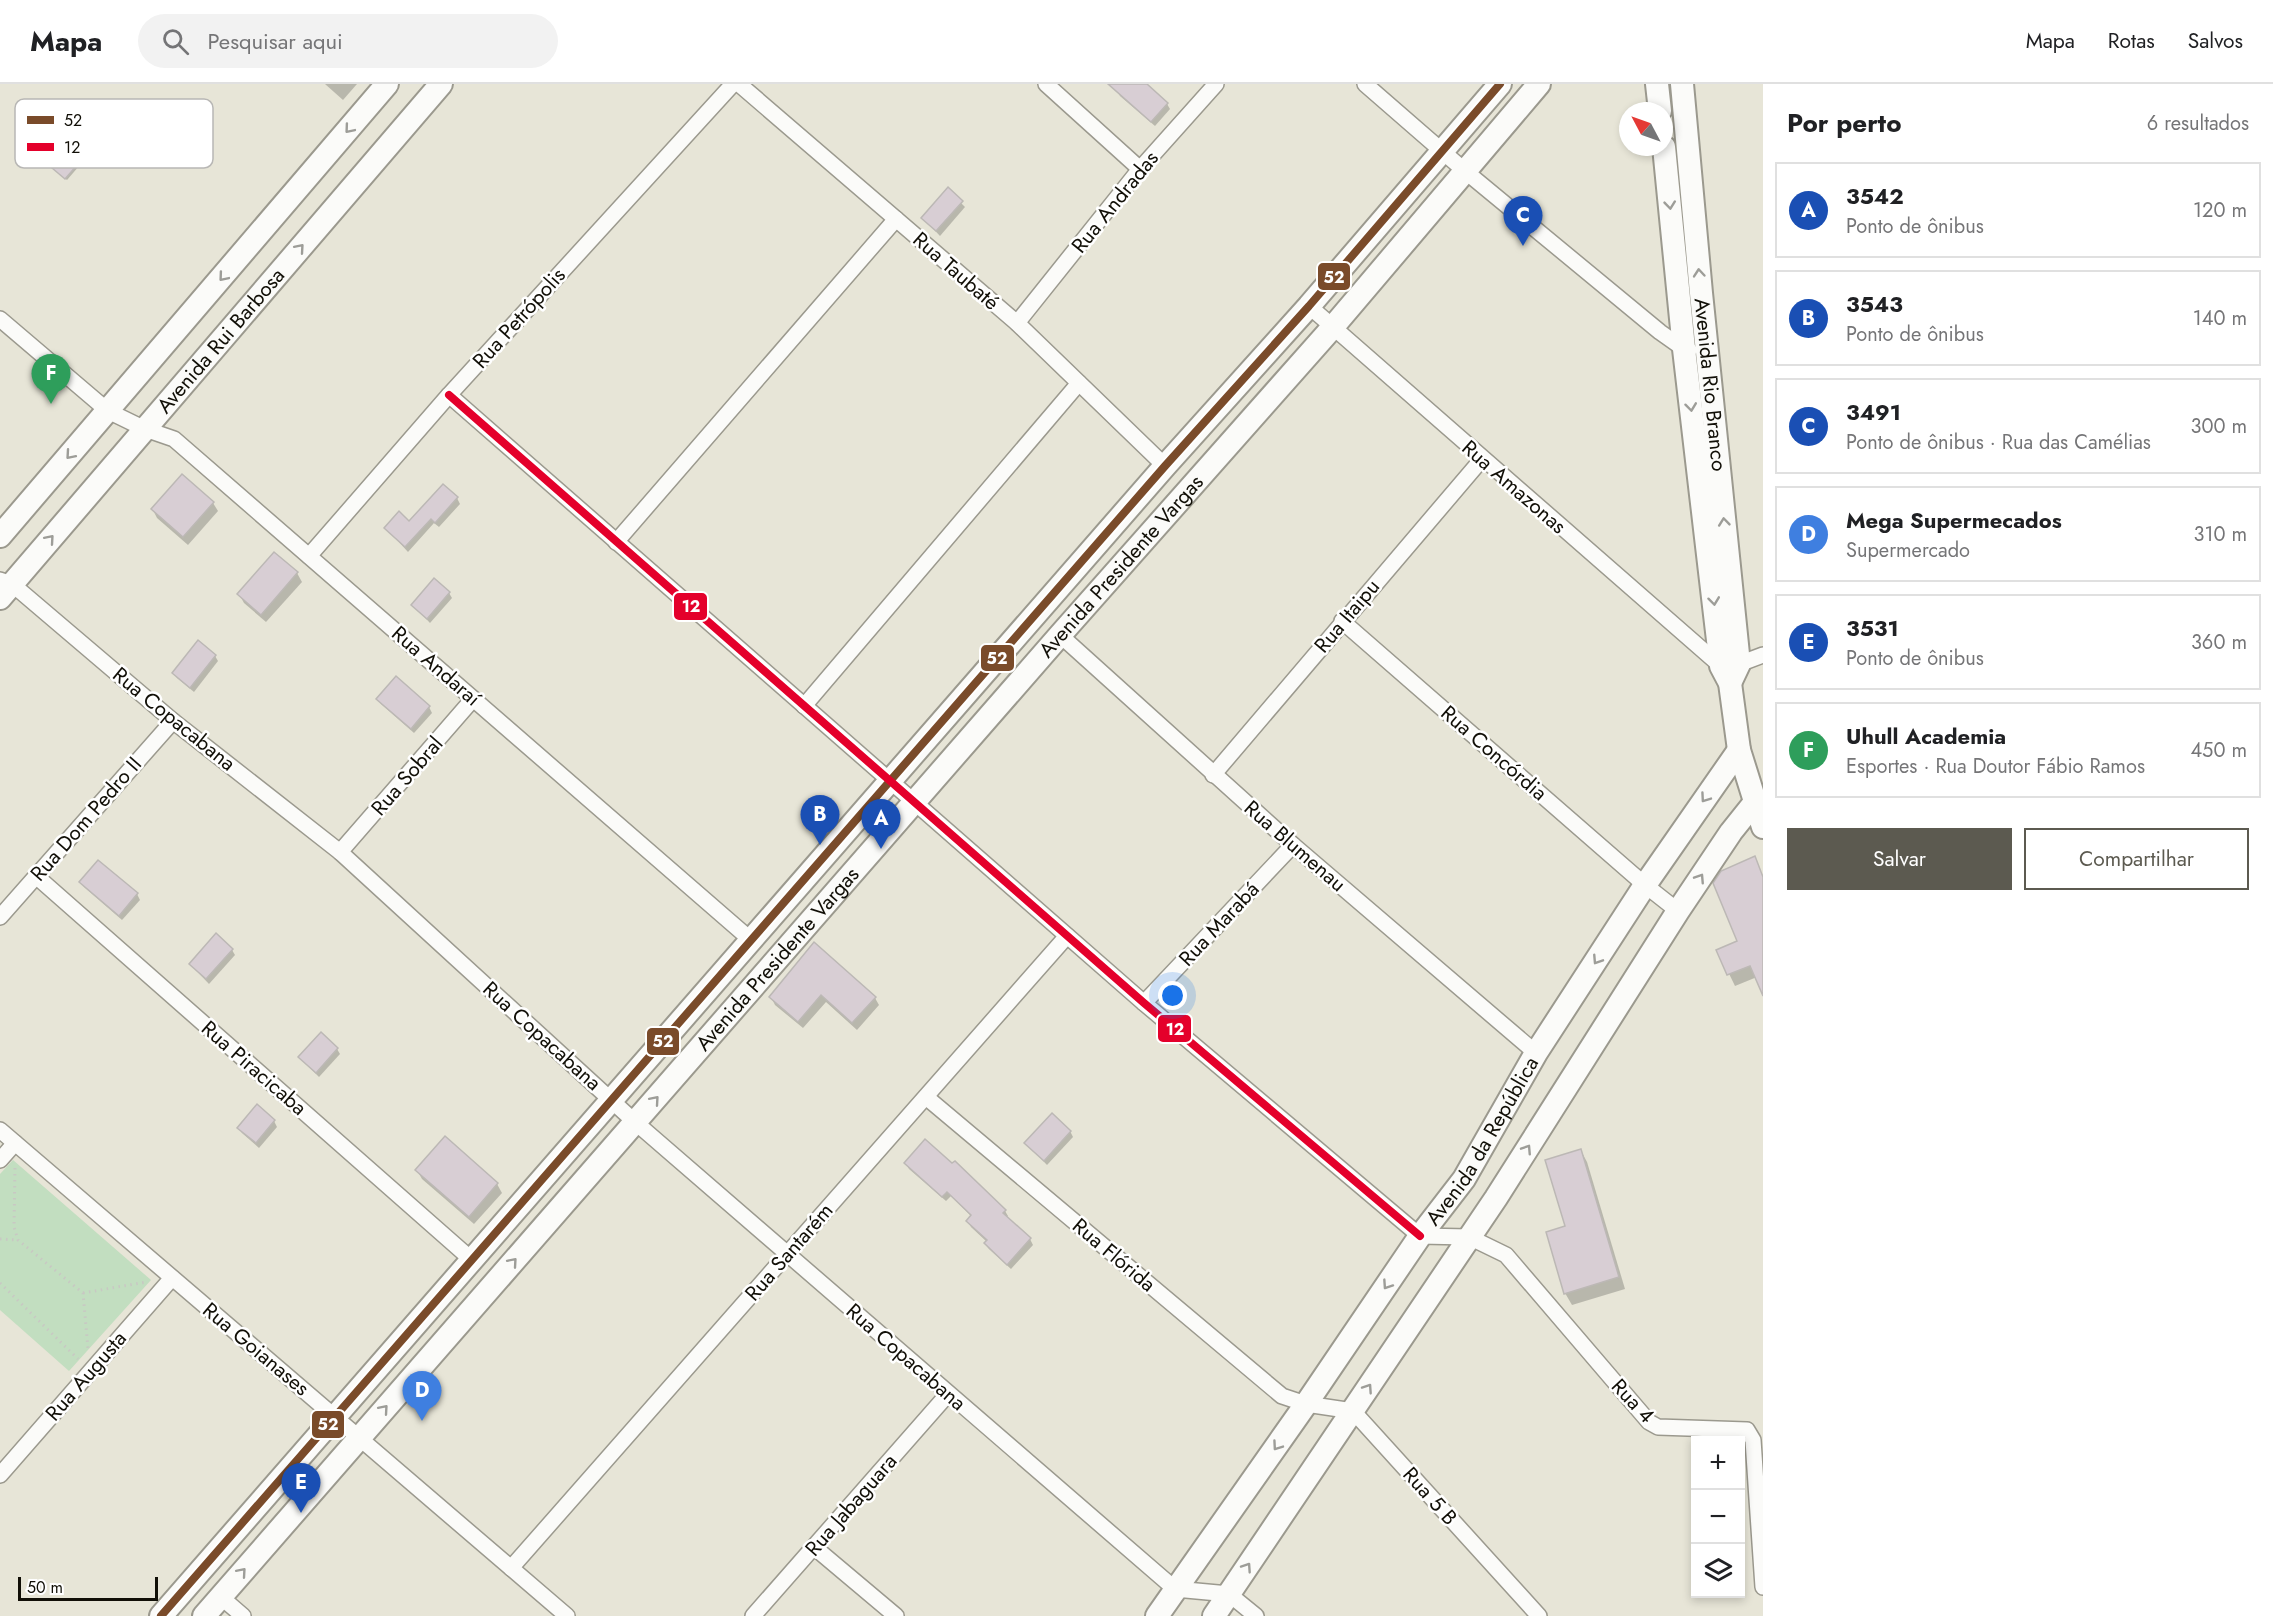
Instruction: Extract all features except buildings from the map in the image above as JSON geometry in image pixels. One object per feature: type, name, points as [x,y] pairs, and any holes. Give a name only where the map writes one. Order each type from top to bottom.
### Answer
[{"type":"street","name":"Avenida Rui Barbosa","points":[[0,536],[387,84]]},
{"type":"street","name":"Avenida Rui Barbosa","points":[[4,587],[145,429],[441,84]]},
{"type":"street","name":"Rua Petrópolis","points":[[309,556],[449,395],[733,84]]},
{"type":"street","name":"Rua Taubaté","points":[[739,84],[1017,323],[1165,466]]},
{"type":"street","points":[[1046,84],[1140,169]]},
{"type":"street","name":"Rua Andradas","points":[[1017,323],[1140,169],[1216,84]]},
{"type":"street","points":[[1365,84],[1465,171],[1660,332],[1684,349],[1707,352]]},
{"type":"street","name":"Avenida Presidente Vargas","points":[[161,1616],[1165,466],[1309,306],[1500,84]]},
{"type":"street","name":"Avenida Presidente Vargas","points":[[204,1616],[1060,635],[1332,328],[1539,84]]},
{"type":"street","points":[[1657,84],[1659,102]]},
{"type":"street","name":"Avenida Rio Branco","points":[[1682,84],[1707,352],[1730,671]]},
{"type":"street","name":"Avenida Rio Branco","points":[[1665,156],[1684,349],[1730,671],[1739,750],[1763,826]]},
{"type":"street","points":[[616,542],[896,219]]},
{"type":"street","name":"Rua Amazonas","points":[[1309,306],[1482,459],[1730,671]]},
{"type":"street","name":"Rua Andaraí","points":[[0,319],[108,411],[145,429],[174,439],[752,940]]},
{"type":"street","points":[[804,706],[1078,382]]},
{"type":"street","points":[[449,395],[1144,1003],[1420,1236]]},
{"type":"street","name":"Rua Itaipu","points":[[1213,775],[1482,459]]},
{"type":"street","name":"Rua Copacabana","points":[[4,587],[340,852],[635,1122],[1174,1589]]},
{"type":"street","name":"Rua Concórdia","points":[[1342,621],[1645,885],[1678,911]]},
{"type":"street","name":"Rua Blumenau","points":[[1060,635],[1213,775],[1536,1053]]},
{"type":"street","points":[[1730,671],[1763,655]]},
{"type":"street","name":"Rua Sobral","points":[[340,852],[473,699]]},
{"type":"street","name":"Rua Dom Pedro II","points":[[0,917],[173,721]]},
{"type":"street","name":"Avenida da República","points":[[1157,1616],[1306,1404],[1420,1236],[1464,1179],[1536,1053],[1645,885],[1739,750]]},
{"type":"street","name":"Avenida da República","points":[[1214,1616],[1469,1237],[1678,911],[1731,832],[1755,802]]},
{"type":"street","name":"Rua Marabá","points":[[1144,1003],[1293,845]]},
{"type":"street","name":"Rua Piracicaba","points":[[36,876],[472,1260]]},
{"type":"street","name":"Rua Santarém","points":[[511,1568],[1067,936]]},
{"type":"street","name":"Rua Flórida","points":[[926,1097],[1282,1396],[1306,1404]]},
{"type":"street","name":"Rua Goianases","points":[[0,1130],[567,1616]]},
{"type":"street","points":[[0,1160],[15,1143]]},
{"type":"street","name":"Rua 4","points":[[1420,1236],[1469,1237],[1506,1255],[1649,1422],[1658,1427],[1747,1430],[1753,1440],[1763,1587]]},
{"type":"street","name":"Rua Augusta","points":[[0,1475],[172,1278]]},
{"type":"street","name":"Rua Jabaguara","points":[[753,1616],[948,1394]]},
{"type":"street","points":[[1306,1404],[1353,1411]]},
{"type":"street","name":"Rua 5 B","points":[[1353,1411],[1539,1616]]},
{"type":"street","points":[[814,1547],[896,1616]]},
{"type":"street","points":[[1174,1589],[1229,1594],[1256,1616]]},
{"type":"street","points":[[221,1597],[243,1616]]},
{"type":"path","points":[[15,1143],[14,1227],[18,1240],[83,1293],[91,1371]]},
{"type":"path","points":[[0,1239],[18,1240]]},
{"type":"path","points":[[83,1293],[172,1278]]},
{"type":"path","points":[[0,1283],[91,1371]]},
{"type":"green space","points":[[13,1160],[151,1280],[69,1371],[0,1310],[0,1174]]},
{"type":"transit line","name":"52","points":[[161,1616],[1165,466],[1309,306],[1500,84]]},
{"type":"transit line","name":"12","points":[[449,395],[1144,1003],[1420,1236]]},
{"type":"place","name":"3491","points":[[1523,246]]},
{"type":"place","name":"Uhull Academia","points":[[51,404]]},
{"type":"place","name":"3543","points":[[820,845]]},
{"type":"place","name":"3542","points":[[881,849]]},
{"type":"place","name":"Mega Supermecados","points":[[422,1421]]},
{"type":"place","name":"3531","points":[[301,1513]]}]
